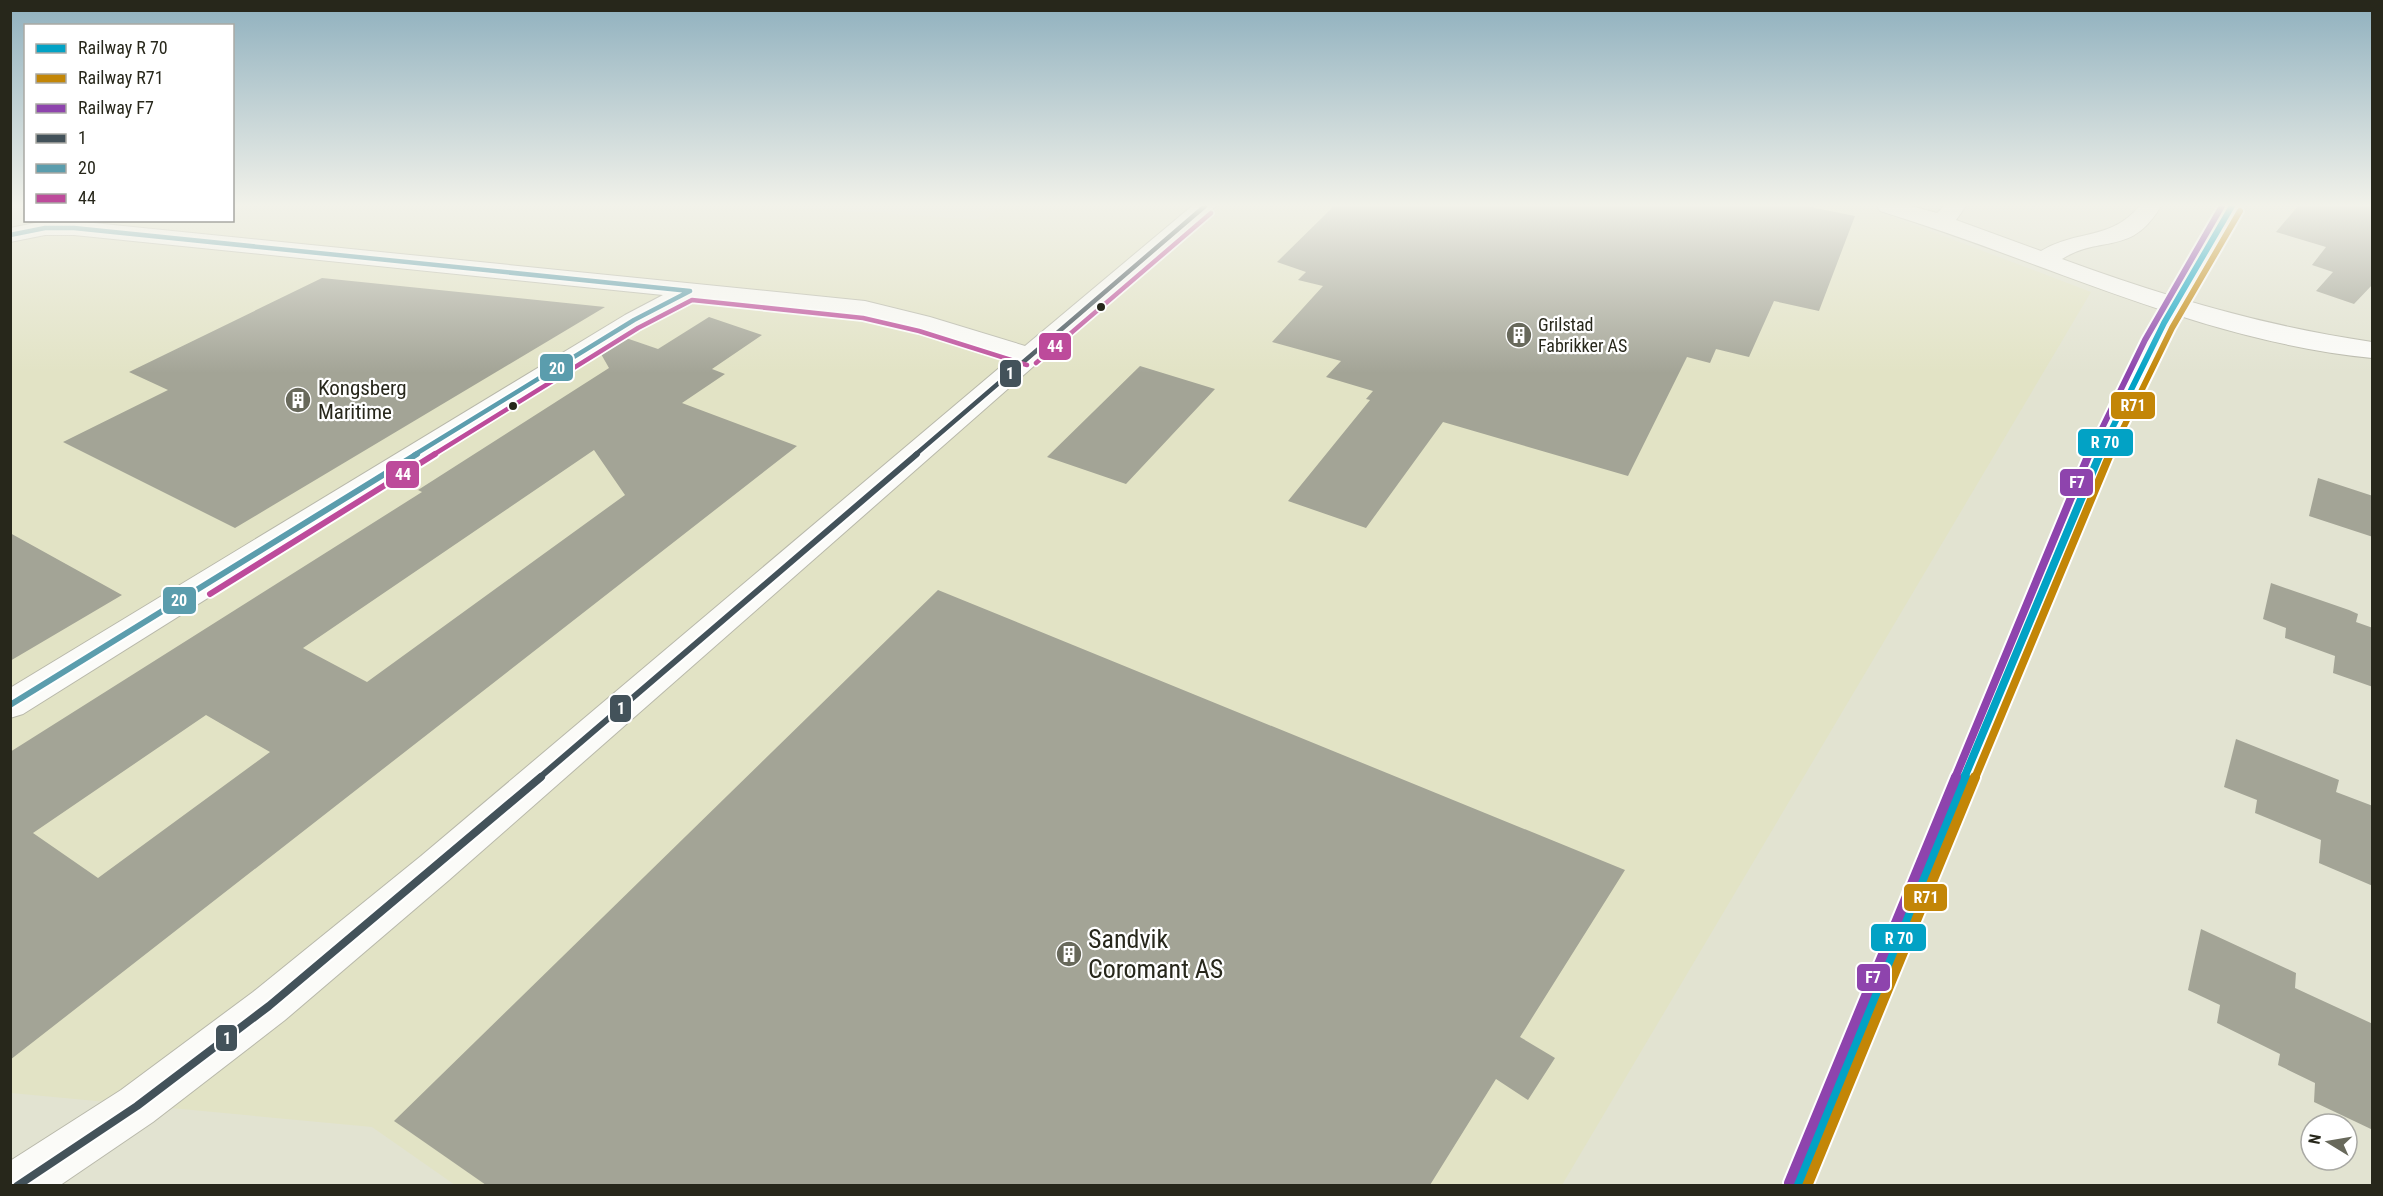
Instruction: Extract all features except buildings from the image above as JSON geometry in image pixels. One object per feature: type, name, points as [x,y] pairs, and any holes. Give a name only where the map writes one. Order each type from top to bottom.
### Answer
[{"type":"street","points":[[405,262],[865,309],[921,322],[1030,356]]},
{"type":"street","points":[[16,1185],[137,1106],[269,1006],[435,868],[1140,262]]},
{"type":"street","points":[[2048,262],[2110,286],[2271,333],[2319,344],[2373,350]]},
{"type":"street","points":[[10,705],[634,320],[690,291]]},
{"type":"shaded area","points":[[10,262],[2011,262],[2091,292],[1562,1185],[455,1185],[372,1127],[11,1093]]},
{"type":"transit line","name":"20","points":[[405,262],[690,291]]},
{"type":"transit line","name":"1","points":[[17,1186],[137,1106],[269,1006],[435,868],[1140,262]]},
{"type":"transit line","name":"44","points":[[1036,363],[1154,262]]},
{"type":"transit line","points":[[1797,1186],[2077,505],[2133,383],[2198,262]]},
{"type":"transit line","name":"20","points":[[10,705],[634,320],[690,291]]},
{"type":"transit line","name":"44","points":[[210,594],[638,328],[692,300],[863,318],[919,331],[1027,365]]},
{"type":"rail line","name":"F7","points":[[1789,1183],[2078,479],[2110,408],[2188,262]]},
{"type":"rail line","name":"R71","points":[[1807,1186],[2086,508],[2142,387],[2209,262]]},
{"type":"place","name":"Grilstad Fabrikker AS","points":[[1519,335]]},
{"type":"place","name":"Kongsberg Maritime","points":[[298,400]]},
{"type":"place","name":"Sandvik Coromant AS","points":[[1069,954]]}]
